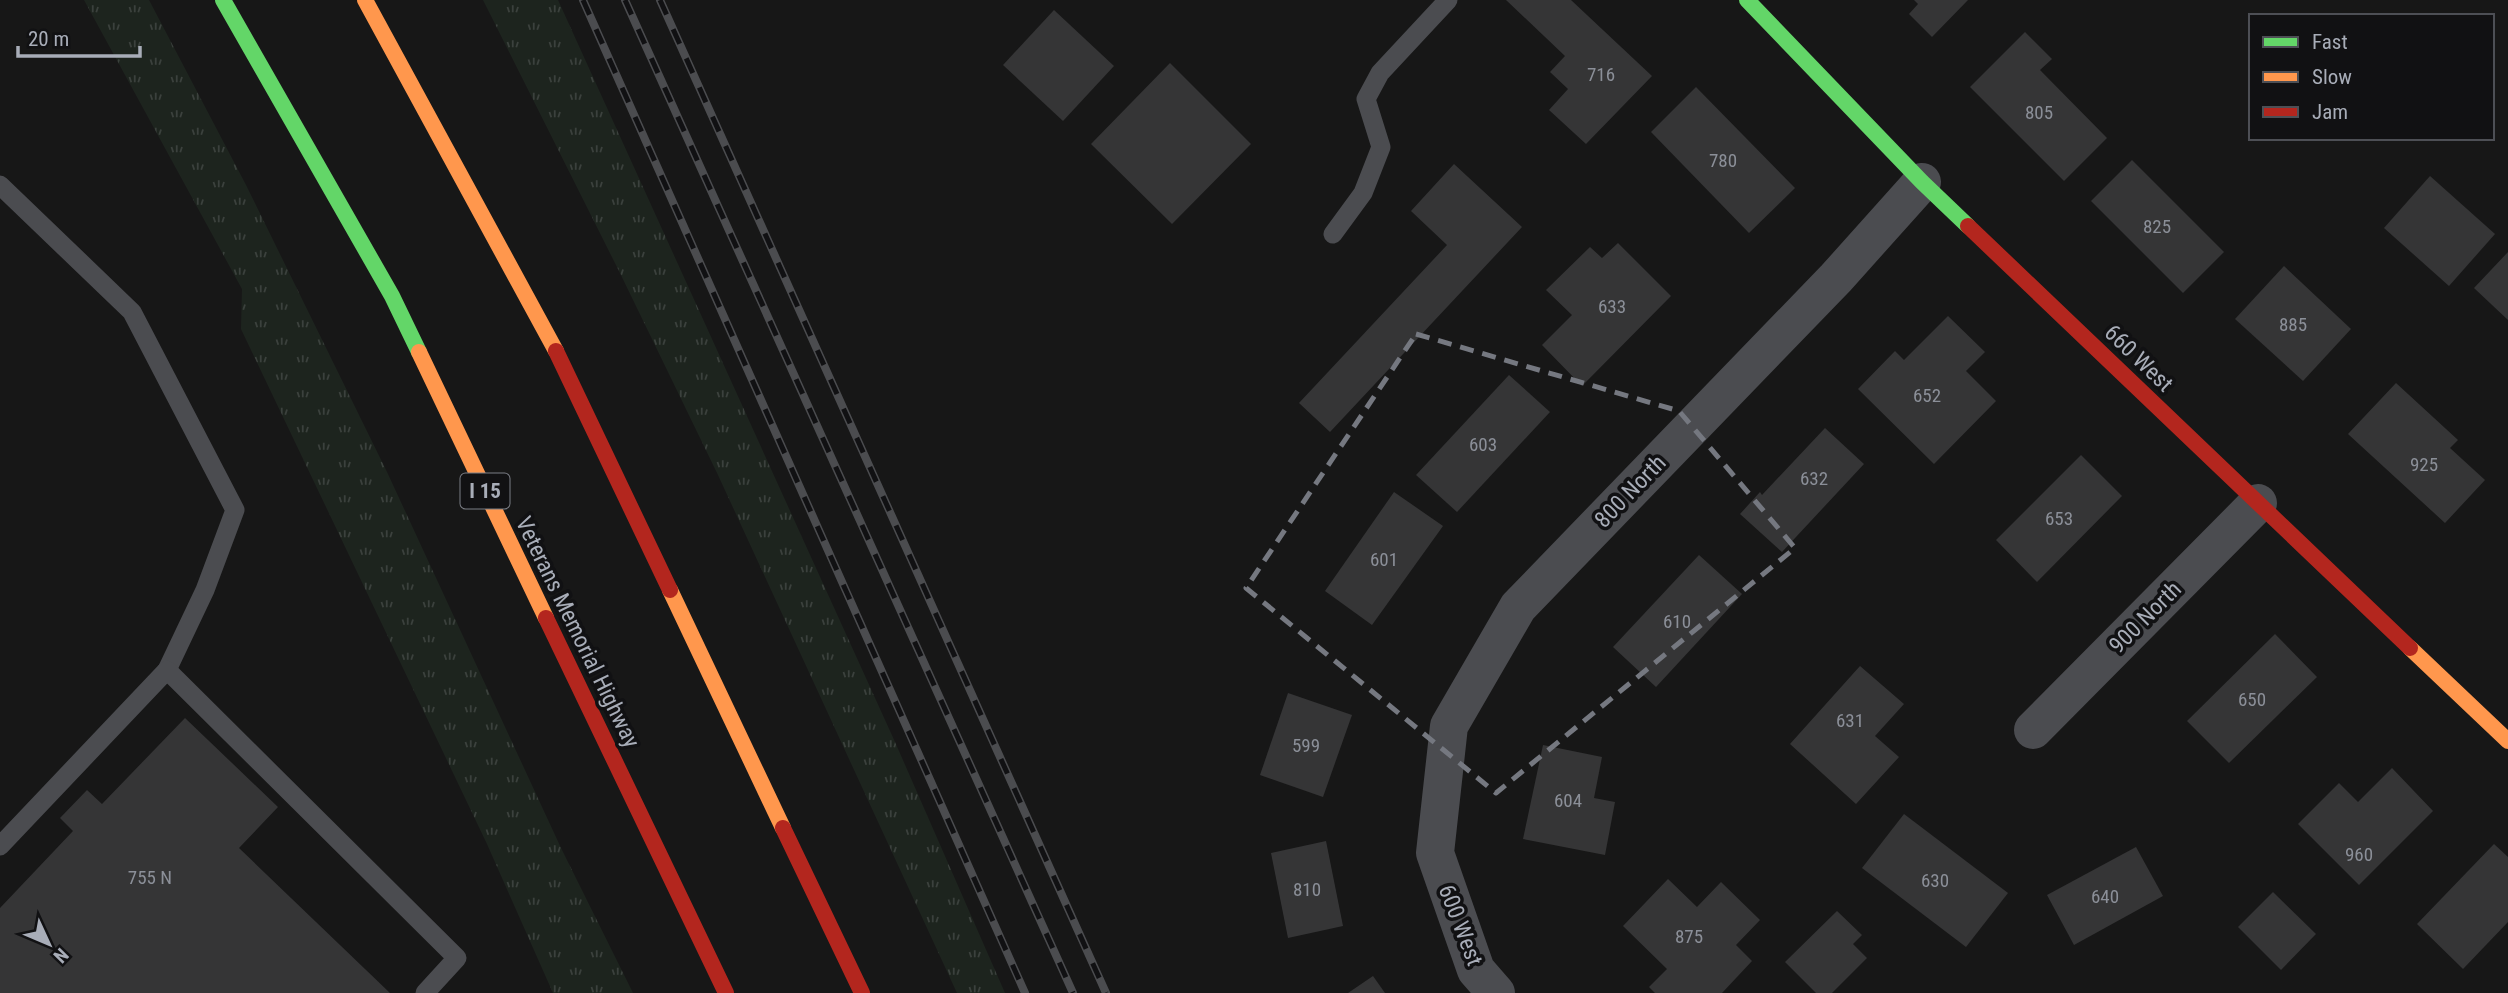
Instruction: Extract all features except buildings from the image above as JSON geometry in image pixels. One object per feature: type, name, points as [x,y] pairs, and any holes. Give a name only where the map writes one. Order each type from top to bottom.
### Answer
[{"type":"main road","name":"Veterans Memorial Highway","points":[[223,0],[392,296],[726,993]]},
{"type":"main road","points":[[365,0],[547,331],[862,993]]},
{"type":"main road","name":"660 West","points":[[1747,0],[1922,182],[2508,741]]},
{"type":"street","name":"800 North","points":[[1435,853],[1449,726],[1518,607],[1836,278],[1922,182]]},
{"type":"street","name":"900 North","points":[[2033,730],[2258,503]]},
{"type":"street","name":"600 West","points":[[1435,853],[1476,970],[1496,993]]},
{"type":"lane","points":[[1333,234],[1363,193],[1381,147],[1366,99],[1380,73],[1448,0]]},
{"type":"lane","points":[[0,186],[132,312],[234,510],[205,590],[167,670],[0,846]]},
{"type":"lane","points":[[167,670],[457,958],[425,993]]},
{"type":"highlighted area","points":[[1416,334],[1679,411],[1795,548],[1496,793],[1246,588]]},
{"type":"green space","points":[[84,0],[149,0],[246,185],[387,472],[561,848],[633,993],[553,993],[487,844],[241,329],[242,289]]},
{"type":"green space","points":[[483,0],[558,0],[895,742],[1005,993],[957,993],[718,475]]},
{"type":"railway","points":[[583,0],[1025,993]]},
{"type":"railway","points":[[625,0],[1073,993]]},
{"type":"railway","points":[[660,0],[1106,993]]},
{"type":"traffic: fast","points":[[223,0],[392,296],[419,352]]},
{"type":"traffic: fast","points":[[1747,0],[1922,182],[1968,226]]},
{"type":"traffic: slow","points":[[365,0],[556,351]]},
{"type":"traffic: slow","points":[[419,352],[546,618]]},
{"type":"traffic: slow","points":[[670,590],[783,828]]},
{"type":"traffic: slow","points":[[2410,648],[2508,741]]},
{"type":"traffic: jam","points":[[1968,226],[2410,648]]},
{"type":"traffic: jam","points":[[556,351],[670,590]]},
{"type":"traffic: jam","points":[[546,618],[726,993]]},
{"type":"traffic: jam","points":[[783,828],[862,993]]}]
